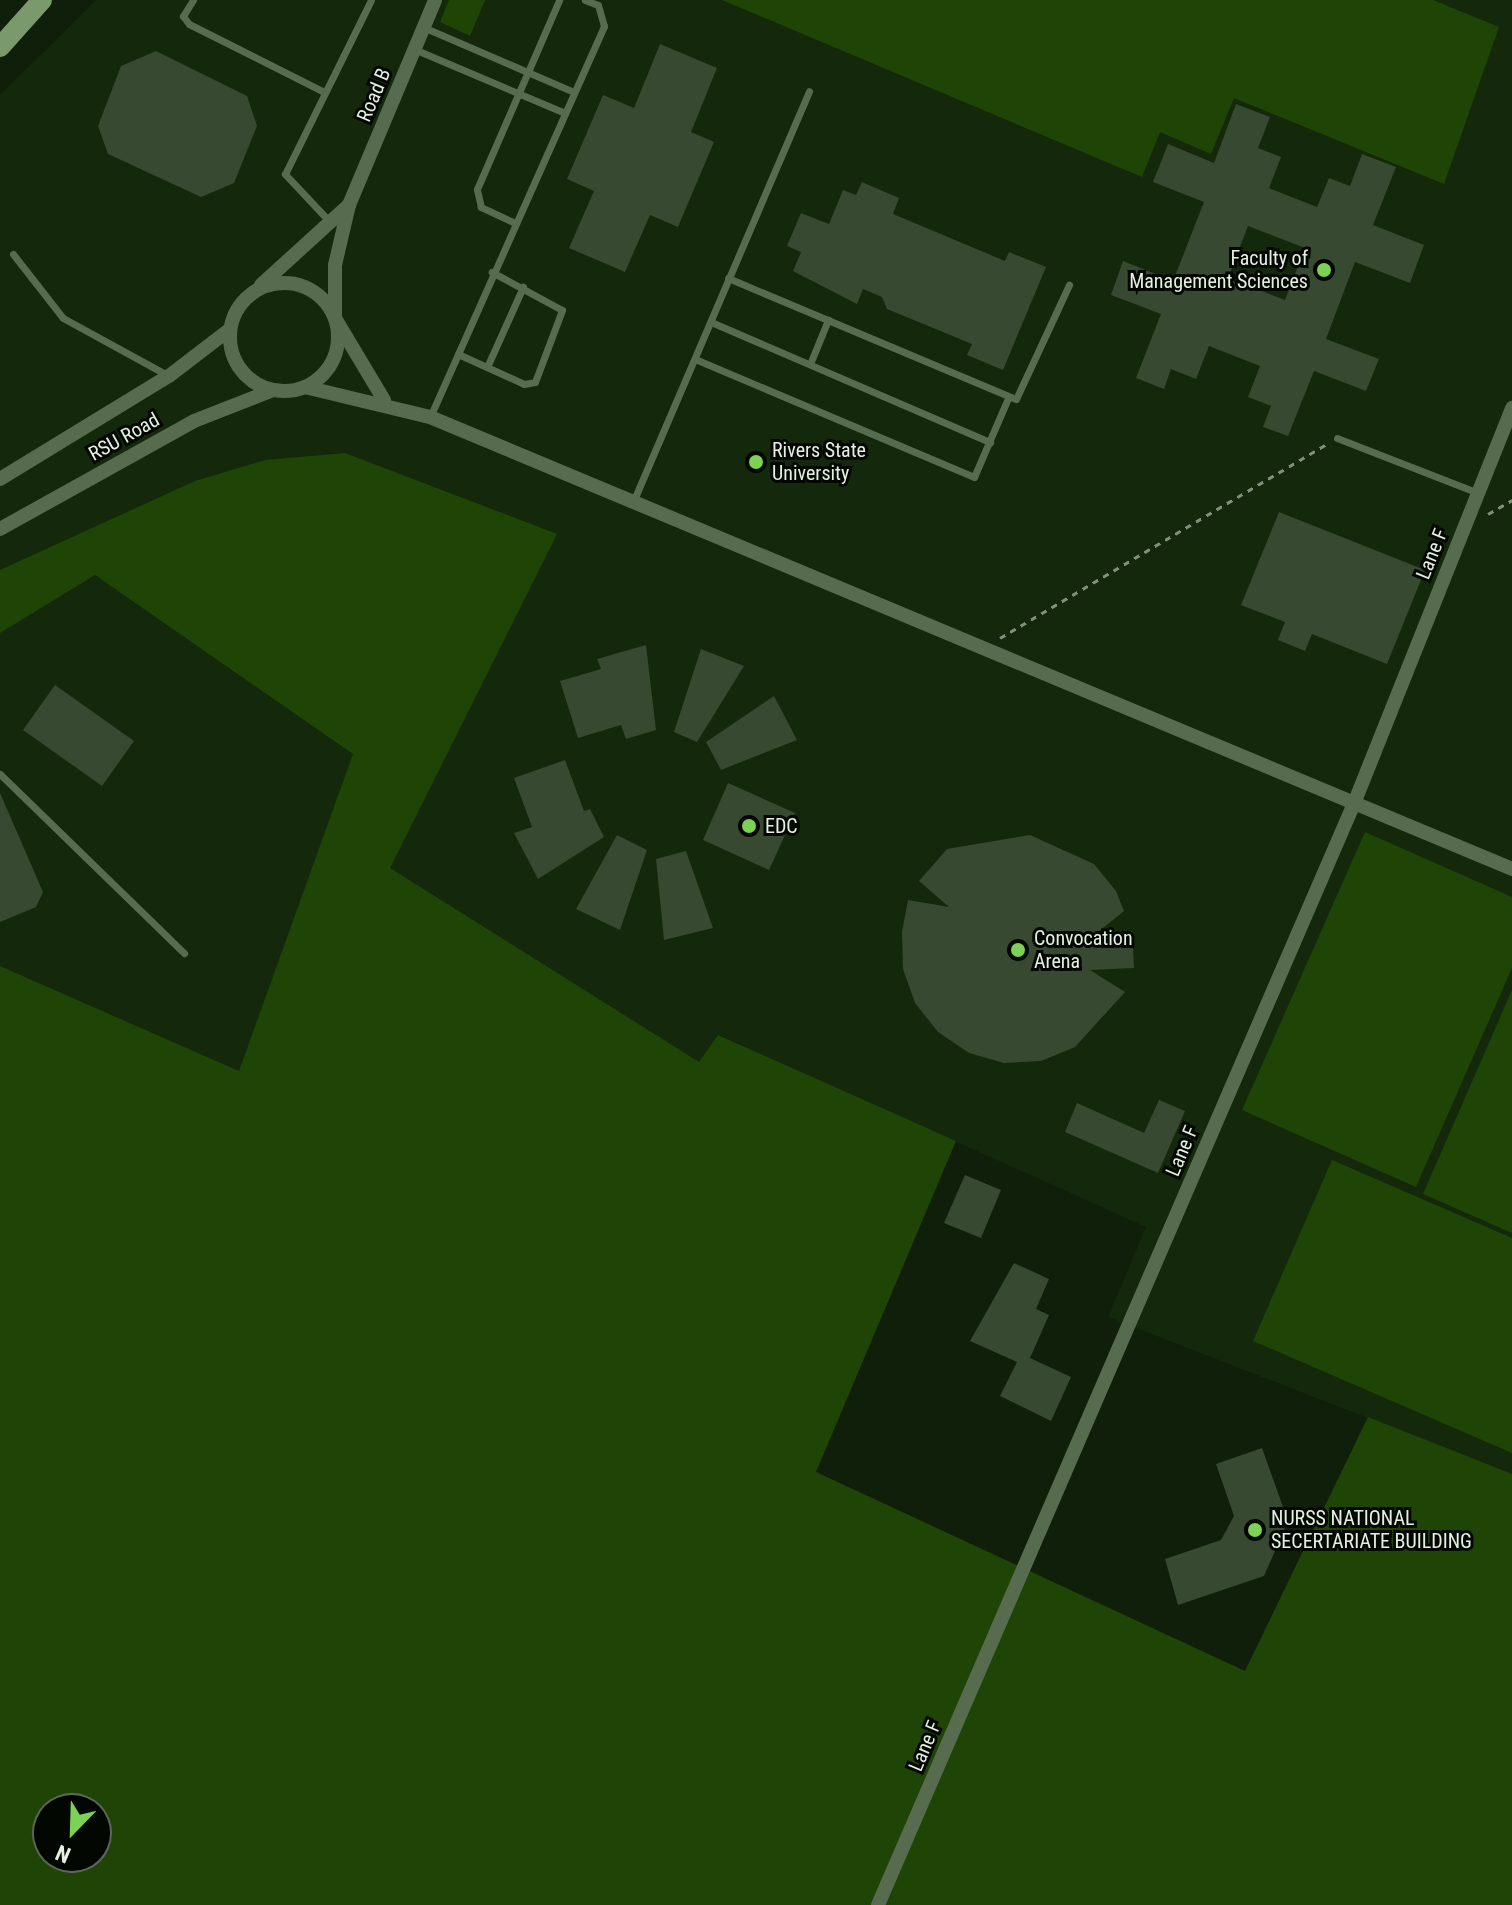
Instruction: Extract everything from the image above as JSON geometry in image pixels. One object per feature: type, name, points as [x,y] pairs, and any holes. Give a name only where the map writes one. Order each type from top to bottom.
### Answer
[{"type":"street","points":[[0,47],[42,0]]},
{"type":"street","name":"Road B","points":[[349,205],[435,0]]},
{"type":"street","points":[[349,205],[254,291],[229,330],[245,375],[273,390],[305,387],[384,400],[430,417],[1353,806],[1512,869]]},
{"type":"street","points":[[305,387],[337,351],[335,265],[349,205]]},
{"type":"street","points":[[254,291],[301,285],[335,318],[384,400]]},
{"type":"street","name":"RSU Road","points":[[0,479],[169,376],[229,330]]},
{"type":"street","name":"RSU Road","points":[[0,529],[194,421],[273,390]]},
{"type":"street","name":"Lane F","points":[[878,1905],[1353,806],[1512,408]]},
{"type":"lane","points":[[193,0],[183,16],[189,24],[324,92]]},
{"type":"lane","points":[[331,224],[285,174],[371,0]]},
{"type":"lane","points":[[515,223],[477,200],[516,93],[559,0]]},
{"type":"lane","points":[[430,417],[604,26],[598,5],[585,0]]},
{"type":"lane","points":[[423,27],[574,92]]},
{"type":"lane","points":[[414,49],[565,113]]},
{"type":"lane","points":[[633,502],[809,91]]},
{"type":"lane","points":[[13,254],[63,318],[169,376]]},
{"type":"lane","points":[[458,354],[535,382],[562,310],[492,272]]},
{"type":"lane","points":[[728,278],[1008,398],[1022,396],[1069,285]]},
{"type":"lane","points":[[487,367],[523,287]]},
{"type":"lane","points":[[810,364],[828,320]]},
{"type":"lane","points":[[711,322],[990,442]]},
{"type":"lane","points":[[695,359],[974,477],[1008,398]]},
{"type":"lane","points":[[1337,438],[1478,493]]},
{"type":"lane","points":[[0,774],[184,953]]},
{"type":"path","points":[[981,649],[1337,438]]},
{"type":"shaded area","name":"Rivers State University","points":[[96,0],[1512,0],[1512,1474],[1108,1317],[1146,1227],[719,1035],[699,1063],[328,830],[239,1071],[0,966],[0,95]]},
{"type":"green space","points":[[449,0],[485,0],[470,36],[440,22]]},
{"type":"green space","points":[[722,0],[1433,0],[1499,27],[1444,184],[1234,98],[1211,154],[1160,132],[1142,177]]},
{"type":"green space","points":[[345,453],[557,534],[390,868],[699,1062],[718,1035],[956,1141],[816,1472],[1245,1671],[1368,1417],[1512,1474],[1512,1905],[0,1905],[0,966],[239,1071],[353,754],[95,575],[0,633],[0,570],[195,481],[265,460]]},
{"type":"green space","points":[[1365,832],[1512,897],[1512,968],[1416,1187],[1242,1110]]},
{"type":"green space","points":[[1512,990],[1512,1233],[1423,1194]]},
{"type":"green space","points":[[1332,1160],[1512,1238],[1512,1453],[1253,1341]]},
{"type":"building","points":[[660,44],[717,68],[691,132],[714,142],[678,227],[650,215],[625,272],[569,248],[594,191],[567,179],[603,95],[634,108]]},
{"type":"building","points":[[156,51],[247,96],[257,126],[234,183],[201,197],[108,154],[98,126],[121,66]]},
{"type":"building","name":"Faculty of Management Sciences","points":[[1236,104],[1270,117],[1258,148],[1281,157],[1269,188],[1317,207],[1329,178],[1350,186],[1362,154],[1396,167],[1373,225],[1424,245],[1410,283],[1355,262],[1326,339],[1379,359],[1366,391],[1314,371],[1288,436],[1263,427],[1271,406],[1248,397],[1260,366],[1209,346],[1196,379],[1171,369],[1164,389],[1136,378],[1161,314],[1111,295],[1123,261],[1173,281],[1204,202],[1153,182],[1168,144],[1214,163]],"holes":[[[1248,226],[1305,248],[1285,300],[1228,278]]]},
{"type":"building","points":[[862,182],[899,198],[893,214],[1005,261],[1009,252],[1046,267],[1003,370],[967,355],[972,344],[887,309],[882,297],[863,289],[857,304],[793,271],[801,252],[787,246],[801,213],[829,224],[843,190],[856,195]]},
{"type":"building","points":[[1279,512],[1425,570],[1387,664],[1312,634],[1305,651],[1278,640],[1285,622],[1241,605]]},
{"type":"building","points":[[646,645],[656,730],[626,739],[621,725],[578,738],[560,681],[601,669],[597,659]]},
{"type":"building","points":[[701,649],[744,666],[697,742],[674,732]]},
{"type":"building","points":[[55,685],[134,741],[102,786],[23,730]]},
{"type":"building","name":"EDC","points":[[774,696],[797,740],[721,770],[706,742]]},
{"type":"building","points":[[565,760],[584,811],[590,809],[604,837],[538,879],[514,833],[532,827],[514,778]]},
{"type":"building","name":"EDC","points":[[728,783],[795,813],[769,870],[703,840]]},
{"type":"building","points":[[0,793],[43,892],[36,907],[0,922]]},
{"type":"building","points":[[617,835],[647,850],[620,930],[576,909]]},
{"type":"building","name":"Convocation Arena","points":[[1030,835],[1094,864],[1116,891],[1124,911],[1098,932],[1132,931],[1134,968],[1090,970],[1125,992],[1075,1047],[1041,1061],[1004,1063],[969,1053],[938,1032],[915,1003],[903,969],[902,932],[908,900],[949,907],[919,881],[947,849]]},
{"type":"building","points":[[686,851],[713,928],[664,940],[656,859]]},
{"type":"building","points":[[1159,1100],[1185,1111],[1158,1173],[1065,1132],[1077,1103],[1144,1133]]},
{"type":"building","points":[[965,1175],[1001,1190],[981,1238],[944,1223]]},
{"type":"building","points":[[1014,1263],[1049,1279],[1036,1309],[1049,1315],[1030,1358],[1071,1377],[1051,1421],[1000,1396],[1017,1362],[970,1341]]},
{"type":"building","name":"NURSS NATIONAL SECERTARIATE BUILDING","points":[[1262,1448],[1288,1521],[1264,1576],[1178,1605],[1165,1559],[1221,1540],[1234,1516],[1216,1464]]},
{"type":"place","name":"Faculty of Management Sciences","points":[[1324,270]]},
{"type":"place","name":"Rivers State University","points":[[756,462]]},
{"type":"place","name":"EDC","points":[[749,826]]},
{"type":"place","name":"Convocation Arena","points":[[1018,950]]},
{"type":"place","name":"NURSS NATIONAL SECERTARIATE BUILDING","points":[[1255,1530]]}]
